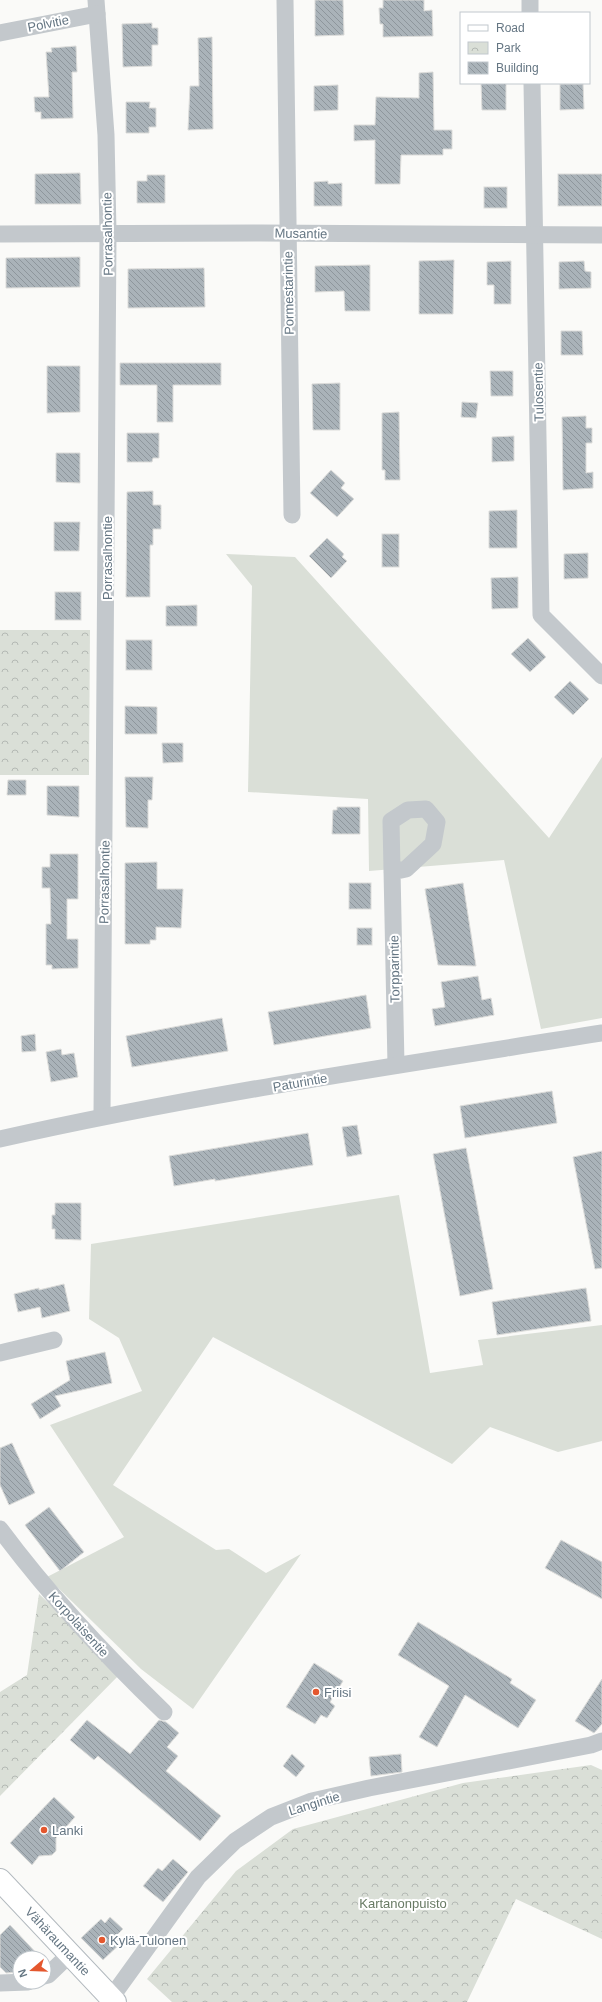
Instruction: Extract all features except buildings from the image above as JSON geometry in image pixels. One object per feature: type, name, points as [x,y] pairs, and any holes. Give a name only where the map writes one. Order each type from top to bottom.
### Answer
[{"type":"main road","name":"Vähäraumantie","points":[[0,1880],[70,1954],[111,2001]]},
{"type":"street","name":"Pormestarintie","points":[[285,0],[292,515]]},
{"type":"street","points":[[530,0],[530,12]]},
{"type":"street","name":"Polvitie","points":[[0,33],[96,7]]},
{"type":"street","name":"Porrasalhontie","points":[[96,7],[106,135],[108,233],[102,1116]]},
{"type":"street","name":"Tulosentie","points":[[532,84],[536,235],[541,615],[602,676]]},
{"type":"street","name":"Musantie","points":[[0,234],[287,233],[602,235]]},
{"type":"street","name":"Torpparintie","points":[[392,872],[396,1066]]},
{"type":"street","name":"Paturintie","points":[[0,1139],[102,1116],[602,1033]]},
{"type":"street","points":[[0,1353],[54,1340]]},
{"type":"street","name":"Korpolaisentie","points":[[0,1529],[37,1577],[122,1672],[164,1712]]},
{"type":"street","name":"Langintie","points":[[111,2001],[198,1876],[235,1841],[271,1817],[312,1801],[369,1788],[602,1742]]},
{"type":"street","points":[[52,1970],[70,1954]]},
{"type":"street","points":[[0,1983],[12,1983]]},
{"type":"green space","points":[[226,554],[295,557],[549,838],[602,757],[602,1018],[541,1029],[504,860],[369,871],[368,799],[248,792],[252,586]]},
{"type":"green space","points":[[0,630],[90,630],[89,775],[0,775]]},
{"type":"green space","points":[[399,1195],[430,1373],[483,1365],[478,1340],[602,1325],[602,1441],[558,1452],[490,1427],[452,1464],[213,1337],[113,1485],[216,1550],[229,1549],[266,1573],[301,1554],[193,1709],[141,1669],[47,1577],[124,1537],[50,1425],[142,1391],[119,1338],[89,1319],[91,1244]]},
{"type":"green space","points":[[39,1594],[122,1672],[0,1796],[0,1692],[27,1675]]},
{"type":"green space","name":"Kartanonpuisto","points":[[591,1765],[602,1770],[602,1939],[516,1899],[467,2002],[172,2002],[147,1979],[236,1871],[293,1829],[463,1783]]},
{"type":"place","name":"Friisi","points":[[316,1692]]},
{"type":"place","name":"Lanki","points":[[44,1830]]},
{"type":"place","name":"Kylä-Tulonen","points":[[102,1940]]}]
